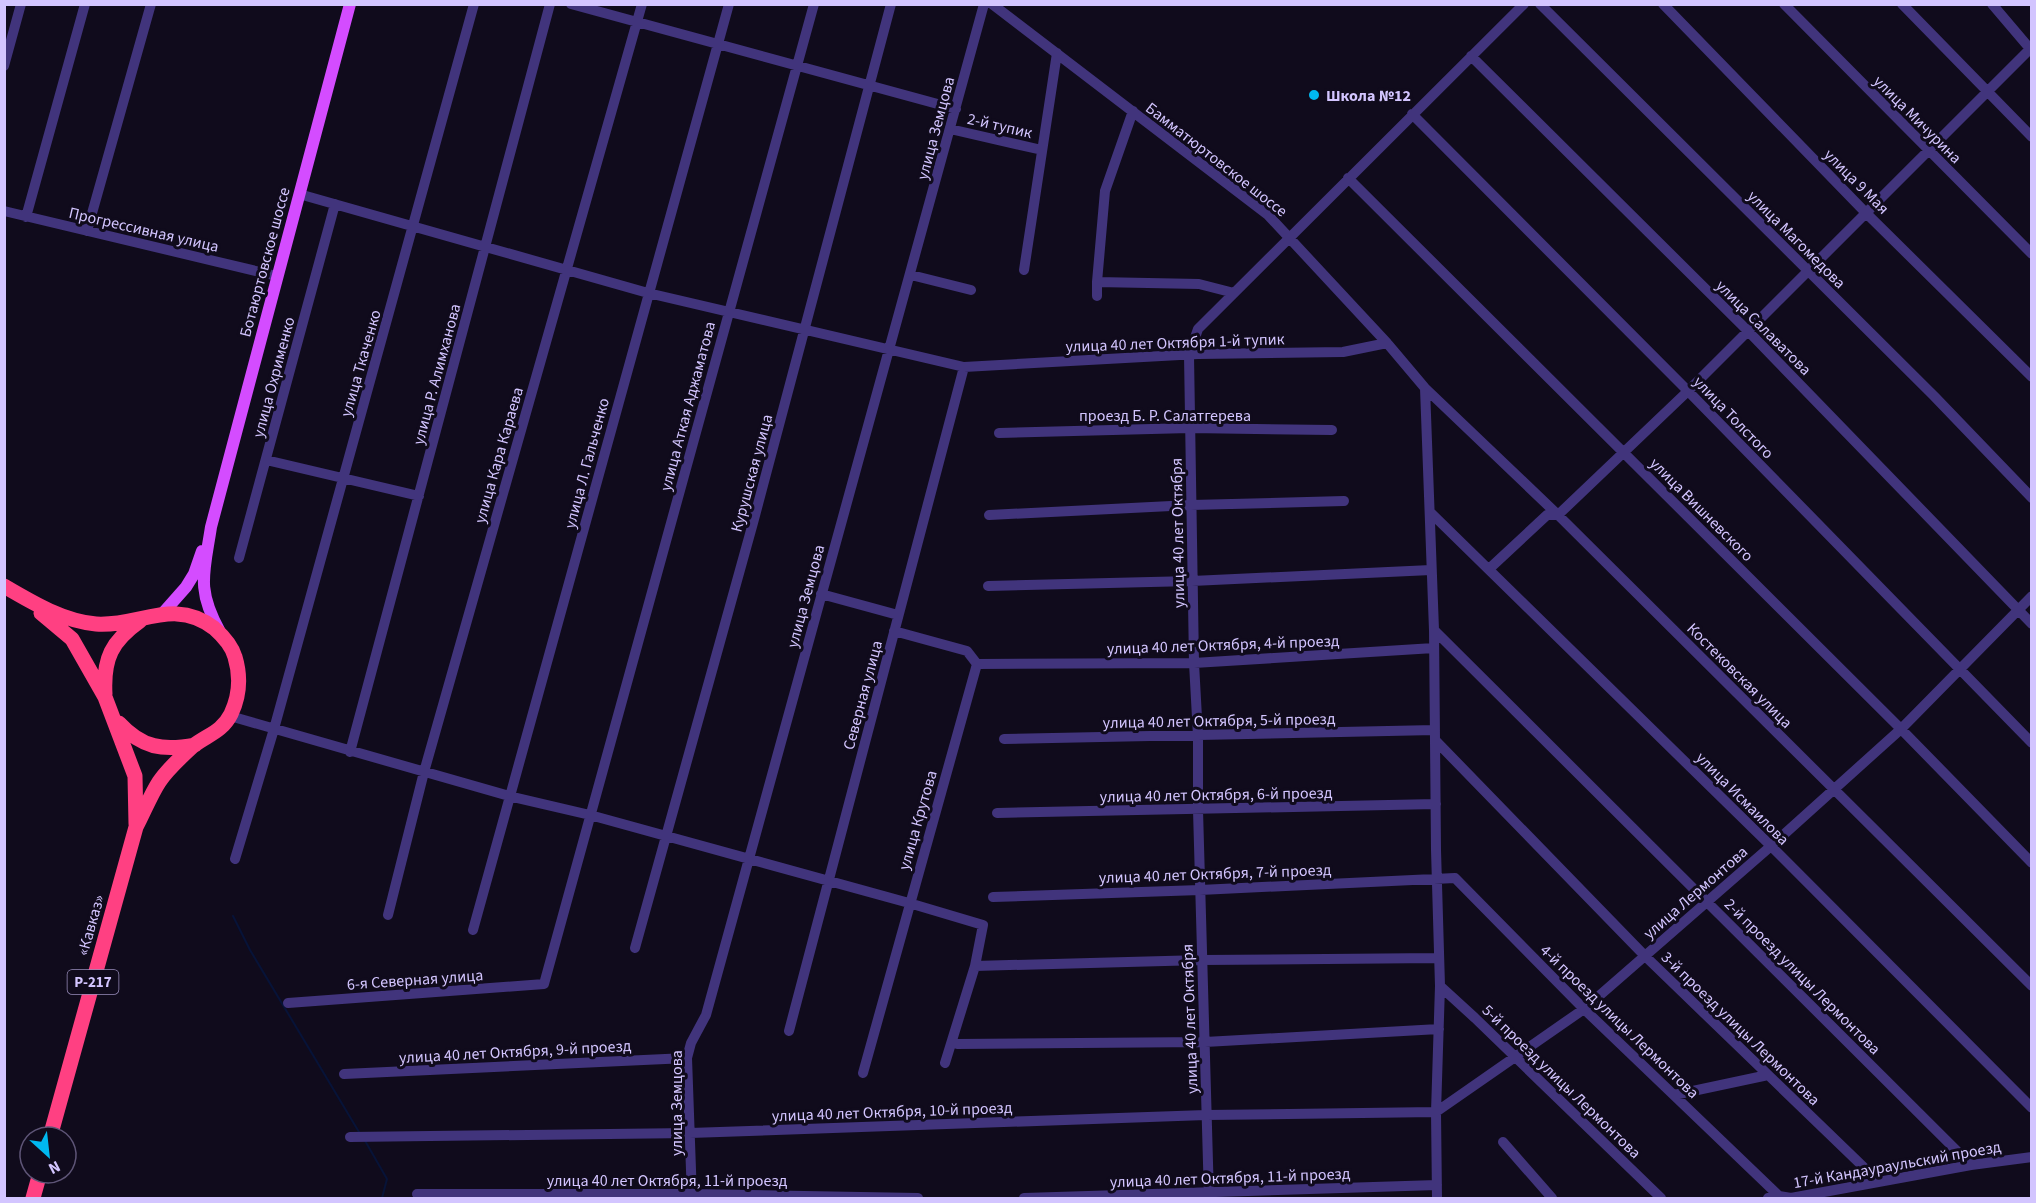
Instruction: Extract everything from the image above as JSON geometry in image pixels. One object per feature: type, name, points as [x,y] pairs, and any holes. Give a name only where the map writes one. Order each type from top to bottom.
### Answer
[{"type":"highway","points":[[10,589],[67,619],[98,624],[142,620],[163,613],[185,614],[205,621],[222,635],[234,653],[240,674],[238,696],[230,716],[215,734],[195,745],[160,781],[136,827]]},
{"type":"highway","points":[[10,589],[72,639],[105,697],[135,776],[136,827]]},
{"type":"highway","points":[[105,697],[104,674],[110,652],[123,633],[142,620]]},
{"type":"highway","points":[[114,718],[129,735],[149,745],[172,749],[195,745]]},
{"type":"highway","name":"«Кавказ»","points":[[53,1125],[136,827]]},
{"type":"main road","name":"Ботаюртовское шоссе","points":[[211,527],[350,4]]},
{"type":"main road","points":[[163,613],[186,587],[194,574],[211,527]]},
{"type":"main road","points":[[211,527],[203,584],[206,602],[222,635]]},
{"type":"street","points":[[4,66],[21,4]]},
{"type":"street","points":[[26,217],[85,4]]},
{"type":"street","points":[[87,231],[151,4]]},
{"type":"street","name":"улица Ткаченко","points":[[235,859],[274,729],[474,4]]},
{"type":"street","name":"улица Р. Алимханова","points":[[350,752],[550,4]]},
{"type":"street","points":[[571,4],[956,109]]},
{"type":"street","name":"улица Кара Караева","points":[[388,915],[424,772],[642,4]]},
{"type":"street","name":"улица Л. Гальченко","points":[[473,930],[729,4]]},
{"type":"street","name":"улица Аткая Аджаматова","points":[[544,984],[814,4]]},
{"type":"street","name":"Курушская улица","points":[[635,948],[753,523],[891,4]]},
{"type":"street","name":"улица Земцова","points":[[692,1196],[687,1058],[690,1042],[706,1015],[984,4]]},
{"type":"street","name":"Бамматюртовское шоссе","points":[[992,4],[1268,215],[1387,343],[1425,388]]},
{"type":"street","name":"улица 40 лет Октября","points":[[1209,1195],[1192,581],[1189,355],[1198,328],[1524,4]]},
{"type":"street","name":"улица Магомедова","points":[[1540,4],[1934,396],[2031,498]]},
{"type":"street","name":"улица 9 Мая","points":[[1663,4],[1866,213],[2031,377]]},
{"type":"street","name":"улица Мичурина","points":[[1784,4],[2031,254]]},
{"type":"street","points":[[1902,4],[2031,137]]},
{"type":"street","points":[[1489,569],[1547,515],[1558,515],[1688,391],[2031,50],[1992,4]]},
{"type":"street","points":[[1024,270],[1057,53]]},
{"type":"street","name":"улица Салаватова","points":[[1471,56],[1748,331],[2031,624]]},
{"type":"street","points":[[1097,296],[1105,191],[1132,111]]},
{"type":"street","name":"улица Толстого","points":[[1413,114],[1688,391],[2031,743]]},
{"type":"street","name":"2-й тупик","points":[[951,129],[1042,150]]},
{"type":"street","name":"улица Вишневского","points":[[1348,178],[1901,729],[2031,863]]},
{"type":"street","name":"улица 40 лет Октября 1-й тупик","points":[[299,194],[648,293],[964,367],[1189,355],[1343,352],[1387,343]]},
{"type":"street","name":"улица Охрименко","points":[[239,558],[335,204]]},
{"type":"street","name":"Прогрессивная улица","points":[[4,211],[278,276]]},
{"type":"street","points":[[911,275],[971,290]]},
{"type":"street","points":[[1097,282],[1199,284],[1234,293]]},
{"type":"street","name":"Северная улица","points":[[789,1031],[964,367]]},
{"type":"street","points":[[1425,388],[1434,630],[1440,986],[1436,1112],[1437,1198]]},
{"type":"street","name":"Костековская улица","points":[[1425,388],[1558,515],[2031,986]]},
{"type":"street","name":"проезд Б. Р. Салатгерева","points":[[999,433],[1190,429],[1332,430]]},
{"type":"street","points":[[266,460],[419,496]]},
{"type":"street","points":[[988,515],[1191,505],[1344,501]]},
{"type":"street","name":"улица Исмаилова","points":[[1431,513],[1771,846],[2031,1108]]},
{"type":"street","points":[[988,586],[1192,581],[1431,570]]},
{"type":"street","points":[[821,594],[898,615]]},
{"type":"street","name":"улица Лермонтова","points":[[1436,1112],[1584,1009],[1901,729],[2031,596]]},
{"type":"street","name":"2-й проезд улицы Лермонтова","points":[[1434,630],[1971,1165]]},
{"type":"street","points":[[894,631],[967,651],[977,664]]},
{"type":"street","name":"улица 40 лет Октября, 4-й проезд","points":[[977,664],[1194,663],[1434,648]]},
{"type":"street","name":"улица Крутова","points":[[863,1073],[977,664]]},
{"type":"street","points":[[230,716],[350,752],[510,796],[590,815],[982,925],[975,966],[945,1062]]},
{"type":"street","name":"улица 40 лет Октября, 5-й проезд","points":[[1004,739],[1435,735]]},
{"type":"street","name":"3-й проезд улицы Лермонтова","points":[[1435,735],[1645,956],[1878,1181]]},
{"type":"street","name":"улица 40 лет Октября, 6-й проезд","points":[[997,813],[1436,804]]},
{"type":"street","name":"улица 40 лет Октября, 7-й проезд","points":[[993,897],[1200,890],[1438,878]]},
{"type":"street","name":"4-й проезд улицы Лермонтова","points":[[1438,878],[1455,878],[1774,1197]]},
{"type":"street","points":[[975,966],[1202,960],[1438,958]]},
{"type":"street","name":"6-я Северная улица","points":[[288,1003],[544,984]]},
{"type":"street","name":"5-й проезд улицы Лермонтова","points":[[1440,986],[1661,1198]]},
{"type":"street","points":[[957,1044],[1205,1042],[1439,1029]]},
{"type":"street","name":"улица 40 лет Октября, 9-й проезд","points":[[344,1074],[687,1058]]},
{"type":"street","points":[[1674,1095],[1768,1075]]},
{"type":"street","name":"улица 40 лет Октября, 10-й проезд","points":[[350,1137],[690,1133],[1206,1115],[1436,1112]]},
{"type":"street","points":[[1503,1142],[1552,1198]]},
{"type":"street","name":"17-й Кандаураульский проезд","points":[[1774,1197],[1791,1198],[1971,1165],[2031,1157]]},
{"type":"street","name":"улица 40 лет Октября, 11-й проезд","points":[[1024,1198],[1209,1195],[1437,1185]]},
{"type":"street","name":"улица 40 лет Октября, 11-й проезд","points":[[417,1194],[918,1198]]},
{"type":"waterway","points":[[233,916],[250,950],[359,1132]]},
{"type":"waterway","points":[[364,1139],[387,1179],[382,1198]]},
{"type":"place","name":"Школа №12","points":[[1314,95]]}]
